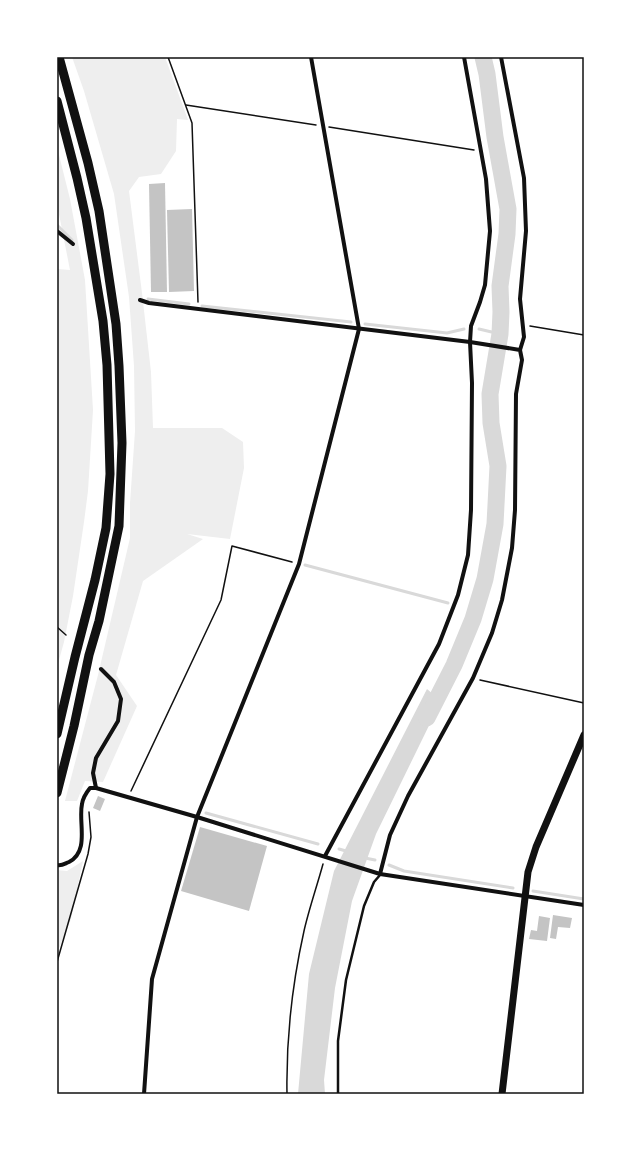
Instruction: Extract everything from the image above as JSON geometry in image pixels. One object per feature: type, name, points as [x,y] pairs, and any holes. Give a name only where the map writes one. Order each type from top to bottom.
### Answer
[{"type":"highway","points":[[57,793],[73,733],[89,655],[105,592],[119,526],[122,443],[116,324],[100,218],[88,163],[59,57]]},
{"type":"highway","points":[[57,101],[86,218],[103,321],[107,365],[110,474],[106,528],[57,734]]},
{"type":"street","points":[[144,1094],[152,979],[197,817],[300,564],[358,330],[311,57]]},
{"type":"street","points":[[325,856],[439,644],[458,595],[468,555],[471,510],[471,326],[485,285],[490,231],[486,179],[464,57]]},
{"type":"street","points":[[380,874],[390,835],[408,796],[473,678],[492,633],[502,600],[512,548],[515,510],[516,394],[522,360],[518,350],[524,337],[520,299],[526,230],[524,178],[501,57]]},
{"type":"street","points":[[57,231],[73,244]]},
{"type":"street","points":[[140,300],[149,303],[198,310],[470,342],[518,350]]},
{"type":"street","points":[[96,788],[93,773],[96,758],[118,721],[121,700],[114,682],[101,669]]},
{"type":"street","points":[[502,1094],[528,872],[536,847],[584,735]]},
{"type":"street","points":[[57,865],[61,866],[72,860],[80,850],[82,838],[82,805],[84,796],[90,788],[96,788],[197,817],[380,874],[584,905]]},
{"type":"lane","points":[[338,1094],[338,1041],[346,980],[364,906],[374,882],[380,874]]},
{"type":"path","points":[[168,57],[192,123],[198,310]]},
{"type":"path","points":[[530,326],[584,335]]},
{"type":"path","points":[[128,797],[221,600],[232,546],[300,564]]},
{"type":"path","points":[[57,627],[66,635]]},
{"type":"path","points":[[473,678],[584,702]]},
{"type":"path","points":[[57,962],[88,854],[91,837],[88,800],[84,796]]},
{"type":"path","points":[[287,1094],[286,1060],[290,1008],[304,930],[325,856]]},
{"type":"shaded area","points":[[72,57],[165,57],[188,120],[177,119],[176,151],[161,174],[139,177],[129,191],[151,372],[153,428],[222,428],[243,442],[244,468],[230,539],[187,534],[203,539],[143,581],[116,675],[137,706],[103,782],[85,781],[77,801],[65,801],[98,675],[130,538],[130,503],[135,431],[134,366],[129,297],[114,194],[84,91]]},
{"type":"shaded area","points":[[57,147],[70,199],[85,280],[93,410],[88,491],[84,522],[73,596],[64,642],[57,667],[57,269],[70,270],[57,204]]},
{"type":"shaded area","points":[[427,689],[441,701],[376,834],[352,901],[335,988],[324,1080],[325,1094],[298,1094],[309,974],[334,871]]},
{"type":"shaded area","points":[[83,861],[71,919],[57,953],[57,870],[67,871]]},
{"type":"building","points":[[165,183],[167,292],[151,292],[149,184]]},
{"type":"building","points":[[192,209],[194,291],[169,292],[167,210]]},
{"type":"building","points":[[98,796],[105,799],[100,811],[93,808]]},
{"type":"building","points":[[200,827],[267,846],[249,911],[181,891]]},
{"type":"building","points":[[553,915],[572,918],[570,928],[558,927],[556,939],[550,938]]},
{"type":"building","points":[[539,916],[550,918],[547,941],[529,939],[531,930],[537,931]]},
{"type":"waterway","points":[[427,718],[454,665],[473,619],[485,579],[495,524],[498,466],[491,423],[490,394],[500,334],[500,286],[507,234],[508,209],[483,57]]},
{"type":"waterway","points":[[57,225],[72,240]]},
{"type":"waterway","points":[[148,299],[189,304]]},
{"type":"waterway","points":[[202,306],[351,322]]},
{"type":"waterway","points":[[365,324],[447,333],[464,329]]},
{"type":"waterway","points":[[479,329],[500,334]]},
{"type":"waterway","points":[[305,565],[448,603]]},
{"type":"waterway","points":[[206,813],[318,844]]},
{"type":"waterway","points":[[339,849],[346,851]]},
{"type":"waterway","points":[[365,858],[375,860]]},
{"type":"waterway","points":[[389,865],[404,871],[513,888]]},
{"type":"waterway","points":[[533,891],[584,899]]}]
